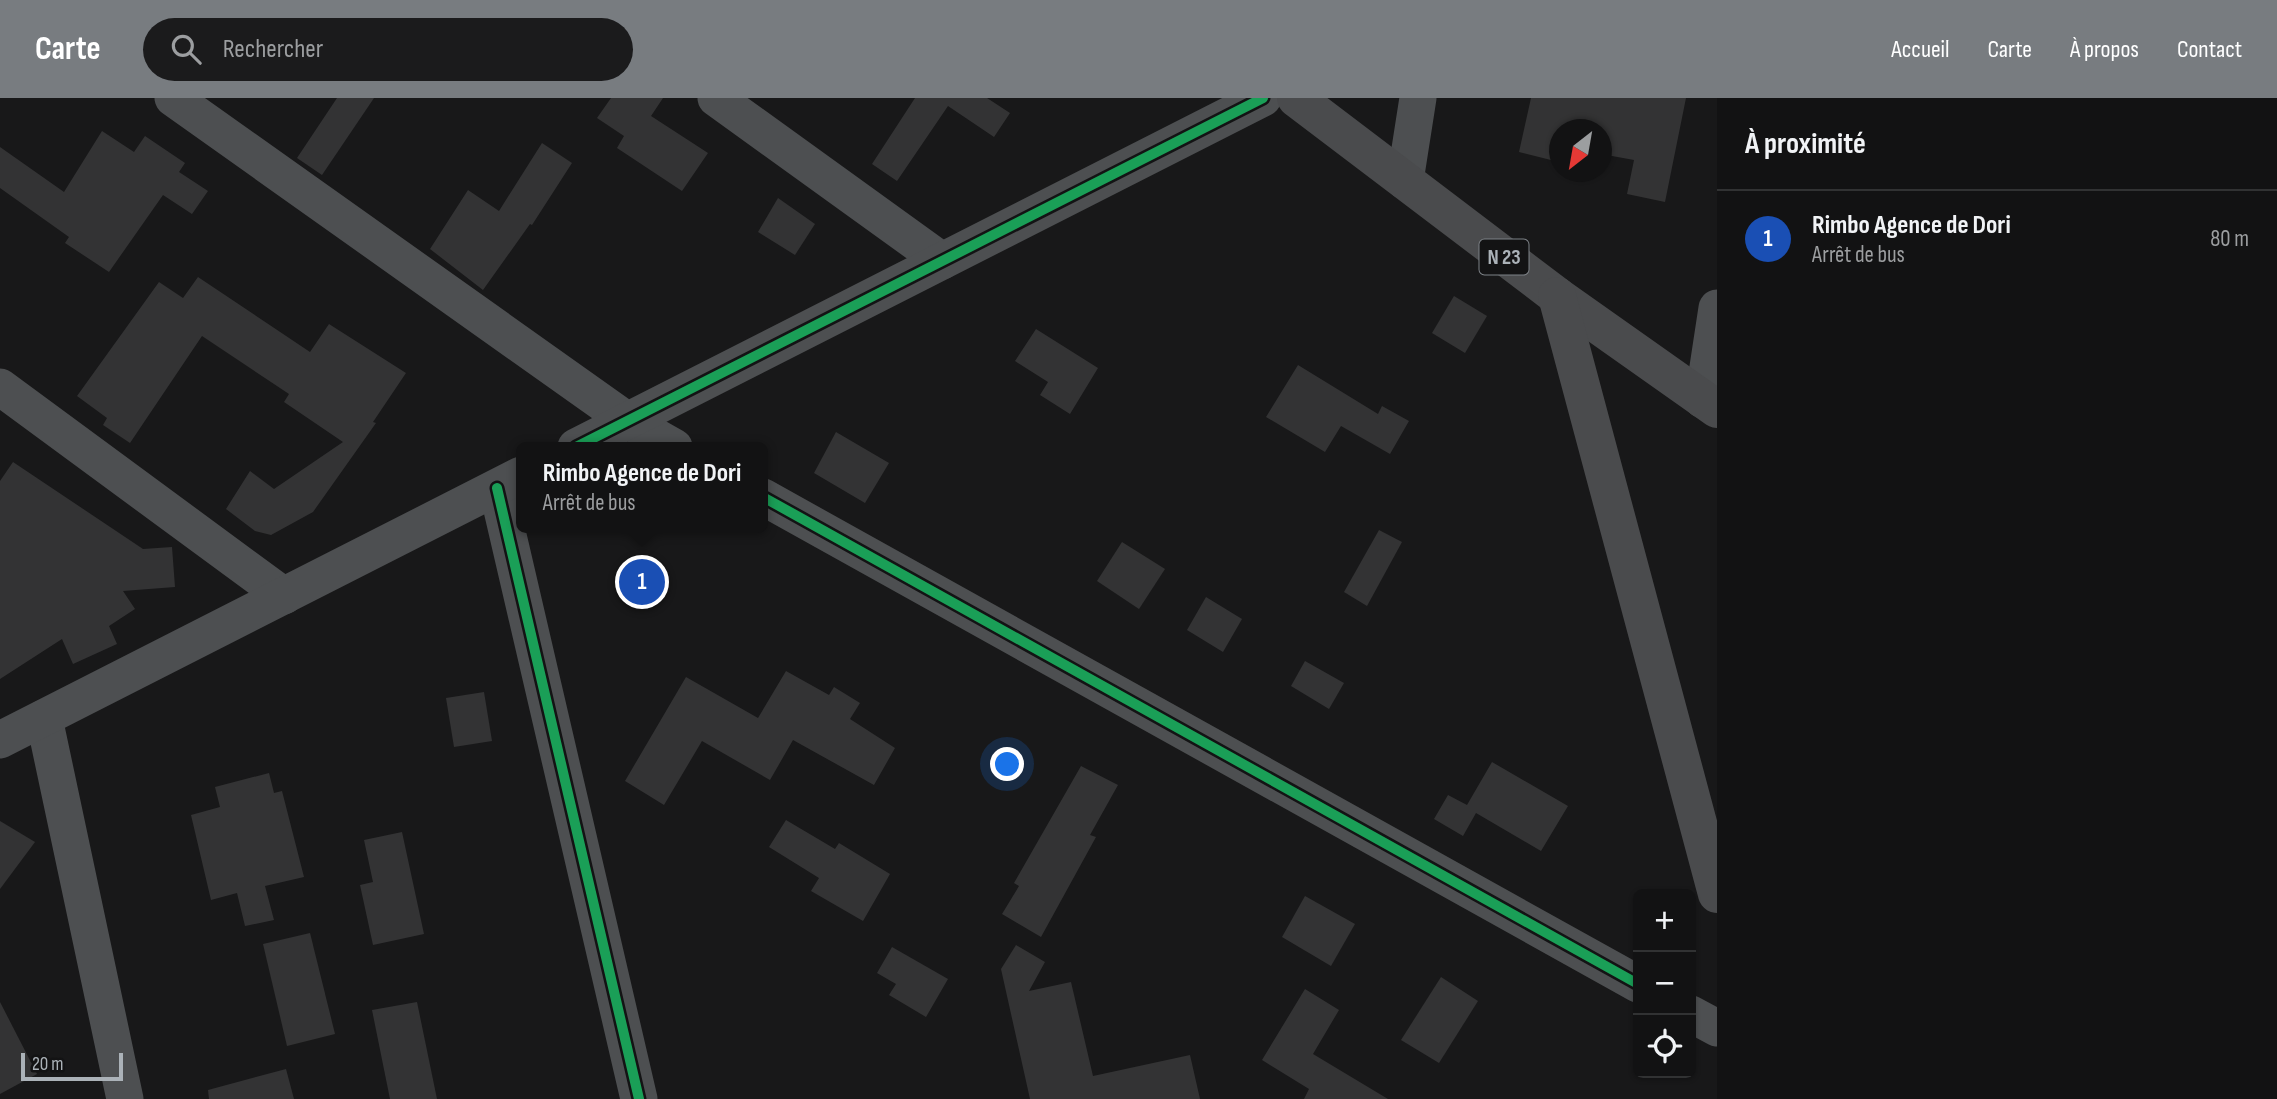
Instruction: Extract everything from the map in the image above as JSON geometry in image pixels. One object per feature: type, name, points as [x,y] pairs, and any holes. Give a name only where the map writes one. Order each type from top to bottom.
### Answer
[{"type":"main road","name":"N 23","points":[[1296,98],[1557,296],[1710,404]]},
{"type":"main road","points":[[1557,296],[1717,894]]},
{"type":"street","points":[[173,98],[628,421],[665,442]]},
{"type":"street","points":[[716,98],[942,261]]},
{"type":"street","points":[[586,442],[1263,98]]},
{"type":"street","points":[[1405,181],[1419,98]]},
{"type":"street","points":[[1710,404],[1717,308]]},
{"type":"street","points":[[0,387],[284,596]]},
{"type":"street","points":[[0,740],[509,481],[516,514]]},
{"type":"street","points":[[768,500],[1633,981]]},
{"type":"street","points":[[520,533],[639,1099]]},
{"type":"street","points":[[44,718],[116,1095]]},
{"type":"street","points":[[1693,1015],[1717,1028]]},
{"type":"building","points":[[337,98],[374,98],[322,175],[297,158]]},
{"type":"building","points":[[611,98],[663,98],[651,116],[708,153],[682,191],[617,148],[624,136],[597,118]]},
{"type":"building","points":[[915,98],[987,98],[1010,113],[994,137],[948,106],[897,181],[872,164]]},
{"type":"building","points":[[1531,98],[1686,98],[1665,202],[1627,194],[1634,160],[1612,156],[1612,119],[1549,119],[1549,160],[1519,152]]},
{"type":"building","points":[[102,131],[134,152],[145,136],[185,163],[179,172],[208,191],[192,214],[163,195],[109,272],[65,243],[69,237],[0,188],[0,147],[64,192]]},
{"type":"building","points":[[542,143],[572,163],[532,225],[530,224],[483,290],[430,249],[468,190],[499,211]]},
{"type":"building","points":[[778,198],[815,224],[795,255],[758,232]]},
{"type":"building","points":[[198,277],[310,352],[329,324],[406,373],[373,422],[376,423],[313,512],[271,535],[255,531],[226,509],[250,471],[274,489],[343,442],[284,402],[289,394],[202,336],[130,443],[103,425],[107,418],[77,396],[159,282],[183,298]]},
{"type":"building","points":[[1454,296],[1487,316],[1465,353],[1432,333]]},
{"type":"building","points":[[1036,329],[1098,368],[1070,414],[1040,395],[1048,382],[1015,361]]},
{"type":"building","points":[[1298,365],[1378,414],[1382,406],[1409,421],[1390,454],[1341,426],[1325,452],[1266,417]]},
{"type":"building","points":[[836,432],[889,463],[865,503],[814,473]]},
{"type":"building","points":[[13,462],[143,549],[172,547],[175,587],[123,591],[135,609],[109,626],[117,644],[73,664],[62,639],[0,679],[0,481]]},
{"type":"building","points":[[1379,530],[1402,542],[1367,606],[1344,592]]},
{"type":"building","points":[[1122,542],[1165,569],[1139,609],[1097,581]]},
{"type":"building","points":[[1206,597],[1242,619],[1223,652],[1187,630]]},
{"type":"building","points":[[1305,661],[1344,683],[1329,709],[1291,686]]},
{"type":"building","points":[[786,671],[829,695],[834,687],[860,703],[850,719],[895,748],[874,785],[793,740],[770,780],[702,741],[664,805],[625,781],[686,677],[758,718]]},
{"type":"building","points":[[484,692],[492,741],[454,747],[446,698]]},
{"type":"building","points":[[1492,762],[1568,806],[1541,851],[1476,813],[1463,836],[1434,819],[1448,795],[1467,805]]},
{"type":"building","points":[[1081,766],[1118,785],[1090,835],[1096,837],[1041,937],[1002,914],[1019,886],[1014,883]]},
{"type":"building","points":[[269,773],[274,793],[282,791],[304,877],[265,886],[274,920],[245,926],[237,893],[211,900],[191,815],[220,807],[215,787]]},
{"type":"building","points":[[786,820],[835,849],[839,843],[890,874],[863,921],[811,891],[819,878],[769,847]]},
{"type":"building","points":[[0,821],[35,842],[0,889]]},
{"type":"building","points":[[402,832],[424,934],[373,945],[360,885],[373,882],[364,840]]},
{"type":"building","points":[[1305,896],[1355,924],[1331,966],[1282,937]]},
{"type":"building","points":[[310,933],[335,1034],[287,1046],[263,944]]},
{"type":"building","points":[[1016,945],[1045,962],[1029,991],[1071,982],[1093,1076],[1190,1055],[1200,1099],[1030,1099],[1001,969]]},
{"type":"building","points":[[892,947],[948,979],[926,1017],[889,995],[896,984],[877,973]]},
{"type":"building","points":[[1441,977],[1478,1001],[1439,1063],[1401,1040]]},
{"type":"building","points":[[1305,989],[1339,1010],[1313,1054],[1388,1099],[1304,1099],[1309,1089],[1262,1060]]},
{"type":"building","points":[[0,1002],[37,1074],[0,1094]]},
{"type":"building","points":[[417,1002],[437,1099],[390,1099],[372,1010]]},
{"type":"building","points":[[286,1069],[294,1099],[209,1099],[208,1090]]},
{"type":"cycle path","points":[[586,442],[1263,98]]},
{"type":"cycle path","points":[[497,488],[639,1099]]},
{"type":"cycle path","points":[[768,500],[1633,981]]},
{"type":"place","name":"Rimbo Agence de Dori","points":[[642,582]]}]
